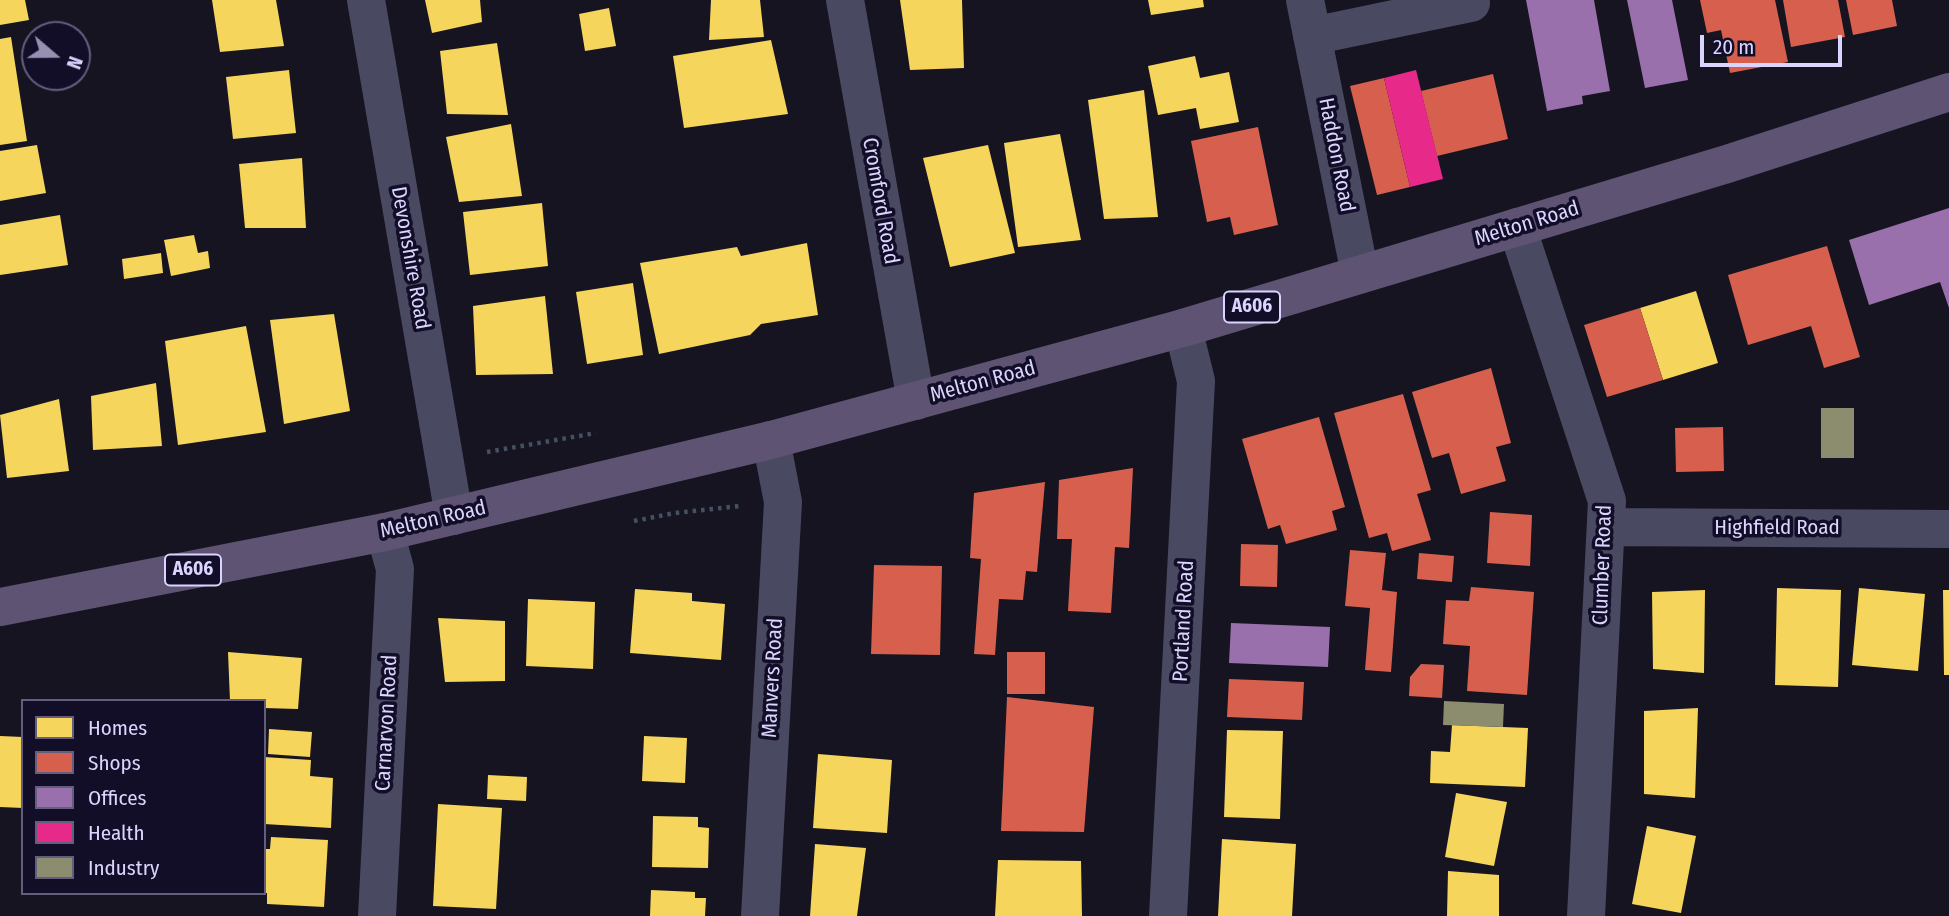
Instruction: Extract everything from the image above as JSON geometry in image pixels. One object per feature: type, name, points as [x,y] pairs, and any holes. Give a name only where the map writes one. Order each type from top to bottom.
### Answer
[{"type":"main road","name":"Melton Road","points":[[0,607],[385,532],[771,440],[1183,328],[1727,164],[1949,92]]},
{"type":"street","name":"Devonshire Road","points":[[366,0],[454,516]]},
{"type":"street","name":"Cromford Road","points":[[845,0],[916,401]]},
{"type":"street","name":"Haddon Road","points":[[1360,274],[1309,18],[1471,3]]},
{"type":"street","name":"Clumber Road","points":[[1517,227],[1607,501],[1586,916]]},
{"type":"street","name":"Portland Road","points":[[1168,916],[1196,381],[1183,328]]},
{"type":"street","name":"Manvers Road","points":[[760,916],[783,502],[771,440]]},
{"type":"street","name":"Highfield Road","points":[[1606,527],[1949,529]]},
{"type":"street","name":"Carnarvon Road","points":[[377,916],[395,569],[385,532]]},
{"type":"path","points":[[444,460],[604,432]]},
{"type":"path","points":[[675,513],[783,502]]},
{"type":"building: Homes","points":[[0,0],[25,0],[29,20],[0,25]]},
{"type":"building: Homes","points":[[212,0],[276,0],[284,46],[220,52]]},
{"type":"building: Homes","points":[[425,0],[480,0],[482,22],[432,33]]},
{"type":"building: Homes","points":[[711,0],[760,0],[764,37],[709,40]]},
{"type":"building: Homes","points":[[900,0],[962,0],[964,68],[910,70]]},
{"type":"building: Homes","points":[[1148,0],[1203,0],[1204,7],[1151,15]]},
{"type":"building: Homes","points":[[609,8],[616,46],[585,51],[579,14]]},
{"type":"building: Homes","points":[[11,37],[27,141],[0,145],[0,39]]},
{"type":"building: Homes","points":[[771,40],[788,114],[684,128],[673,56]]},
{"type":"building: Homes","points":[[497,43],[508,115],[447,114],[440,51]]},
{"type":"building: Homes","points":[[1195,56],[1200,78],[1229,72],[1239,122],[1200,129],[1196,108],[1158,115],[1148,66]]},
{"type":"building: Homes","points":[[289,70],[296,133],[233,139],[226,77]]},
{"type":"building: Homes","points":[[1144,90],[1158,217],[1104,219],[1088,100]]},
{"type":"building: Homes","points":[[511,124],[522,196],[459,202],[446,137]]},
{"type":"building: Homes","points":[[1060,134],[1081,240],[1018,247],[1004,143]]},
{"type":"building: Homes","points":[[37,145],[46,193],[0,201],[0,151]]},
{"type":"building: Homes","points":[[988,145],[1015,253],[950,267],[923,158]]},
{"type":"building: Homes","points":[[302,158],[306,228],[245,228],[239,164]]},
{"type":"building: Homes","points":[[542,203],[548,266],[470,275],[463,212]]},
{"type":"building: Homes","points":[[60,215],[68,265],[0,275],[0,225]]},
{"type":"building: Homes","points":[[194,235],[198,253],[208,251],[210,268],[171,276],[164,240]]},
{"type":"building: Homes","points":[[807,243],[818,315],[761,324],[750,335],[659,354],[640,263],[737,247],[741,256]]},
{"type":"building: Homes","points":[[161,253],[163,273],[124,279],[122,259]]},
{"type":"building: Homes","points":[[633,283],[643,355],[587,364],[576,292]]},
{"type":"building: Homes","points":[[1696,291],[1718,363],[1663,380],[1640,308]]},
{"type":"building: Homes","points":[[545,296],[553,374],[476,375],[473,306]]},
{"type":"building: Homes","points":[[334,314],[350,411],[284,424],[270,320]]},
{"type":"building: Homes","points":[[246,326],[266,432],[178,445],[165,341]]},
{"type":"building: Homes","points":[[156,383],[162,446],[93,450],[91,396]]},
{"type":"building: Homes","points":[[59,399],[69,471],[7,478],[0,415]]},
{"type":"building: Homes","points":[[1777,588],[1841,590],[1838,687],[1775,685]]},
{"type":"building: Homes","points":[[1859,588],[1925,594],[1918,671],[1852,665]]},
{"type":"building: Homes","points":[[635,589],[692,593],[692,601],[725,604],[721,660],[630,653]]},
{"type":"building: Homes","points":[[1705,590],[1704,673],[1653,669],[1652,592]]},
{"type":"building: Homes","points":[[1943,590],[1949,590],[1949,675],[1944,675]]},
{"type":"building: Homes","points":[[528,599],[595,602],[593,669],[526,666]]},
{"type":"building: Homes","points":[[438,618],[505,621],[505,681],[445,682]]},
{"type":"building: Homes","points":[[228,652],[302,658],[298,709],[266,708],[266,699],[230,699]]},
{"type":"building: Homes","points":[[1698,708],[1695,798],[1644,794],[1644,711]]},
{"type":"building: Homes","points":[[1452,725],[1528,728],[1525,787],[1430,783],[1431,751],[1450,752]]},
{"type":"building: Homes","points":[[269,729],[312,732],[310,757],[268,754]]},
{"type":"building: Homes","points":[[1227,730],[1283,731],[1280,819],[1224,817]]},
{"type":"building: Homes","points":[[0,736],[21,737],[21,808],[0,807]]},
{"type":"building: Homes","points":[[644,736],[687,738],[685,783],[642,781]]},
{"type":"building: Homes","points":[[818,754],[892,760],[887,833],[813,828]]},
{"type":"building: Homes","points":[[266,757],[311,760],[310,776],[333,778],[331,828],[266,824]]},
{"type":"building: Homes","points":[[488,775],[527,777],[526,801],[487,799]]},
{"type":"building: Homes","points":[[1456,793],[1507,802],[1494,866],[1445,857]]},
{"type":"building: Homes","points":[[438,804],[502,808],[496,909],[433,906]]},
{"type":"building: Homes","points":[[653,816],[698,817],[698,827],[709,828],[708,868],[652,867]]},
{"type":"building: Homes","points":[[1647,826],[1696,836],[1681,913],[1632,904]]},
{"type":"building: Homes","points":[[271,837],[328,840],[324,907],[267,904],[266,849],[270,849]]},
{"type":"building: Homes","points":[[1222,839],[1296,844],[1292,916],[1218,916]]},
{"type":"building: Homes","points":[[815,844],[866,848],[857,916],[810,916]]},
{"type":"building: Homes","points":[[998,860],[1081,861],[1082,916],[995,916]]},
{"type":"building: Homes","points":[[1448,871],[1499,875],[1499,916],[1447,916]]},
{"type":"building: Homes","points":[[651,890],[695,892],[695,898],[706,898],[705,916],[650,916]]},
{"type":"building: Shops","points":[[1700,0],[1775,0],[1788,62],[1730,73],[1721,30],[1707,33]]},
{"type":"building: Shops","points":[[1783,0],[1838,0],[1845,37],[1791,47]]},
{"type":"building: Shops","points":[[1846,0],[1892,0],[1897,26],[1853,35]]},
{"type":"building: Shops","points":[[1493,74],[1508,139],[1437,156],[1421,91]]},
{"type":"building: Shops","points":[[1384,78],[1410,187],[1377,195],[1350,86]]},
{"type":"building: Shops","points":[[1258,127],[1278,225],[1234,235],[1230,217],[1207,222],[1191,141]]},
{"type":"building: Shops","points":[[1827,246],[1860,357],[1824,368],[1811,326],[1748,345],[1728,275]]},
{"type":"building: Shops","points":[[1640,308],[1663,380],[1607,397],[1584,325]]},
{"type":"building: Shops","points":[[1491,368],[1511,443],[1496,447],[1506,481],[1461,494],[1449,453],[1432,458],[1412,392]]},
{"type":"building: Shops","points":[[1403,394],[1431,490],[1417,494],[1431,540],[1392,551],[1387,533],[1369,538],[1334,413]]},
{"type":"building: Shops","points":[[1319,417],[1345,507],[1332,511],[1337,530],[1286,544],[1280,525],[1268,529],[1242,439]]},
{"type":"building: Shops","points":[[1723,427],[1724,471],[1676,472],[1675,428]]},
{"type":"building: Shops","points":[[1133,468],[1129,548],[1115,547],[1111,613],[1068,611],[1072,539],[1057,539],[1059,480]]},
{"type":"building: Shops","points":[[1045,482],[1037,572],[1026,571],[1023,600],[999,599],[995,655],[974,654],[981,559],[970,558],[974,493]]},
{"type":"building: Shops","points":[[1490,512],[1532,515],[1530,566],[1487,563]]},
{"type":"building: Shops","points":[[1241,544],[1278,545],[1277,587],[1240,586]]},
{"type":"building: Shops","points":[[1350,550],[1386,553],[1382,590],[1397,592],[1391,672],[1365,670],[1370,608],[1345,606]]},
{"type":"building: Shops","points":[[1419,553],[1454,556],[1452,582],[1417,579]]},
{"type":"building: Shops","points":[[874,565],[942,566],[940,655],[871,654]]},
{"type":"building: Shops","points":[[1471,587],[1534,592],[1527,695],[1467,691],[1470,646],[1443,644],[1446,600],[1469,601]]},
{"type":"building: Shops","points":[[1007,652],[1045,652],[1045,694],[1007,694]]},
{"type":"building: Shops","points":[[1421,664],[1444,665],[1442,698],[1409,696],[1410,677]]},
{"type":"building: Shops","points":[[1229,679],[1304,682],[1302,720],[1227,717]]},
{"type":"building: Shops","points":[[1007,697],[1094,707],[1084,832],[1001,831]]},
{"type":"building: Offices","points":[[1526,0],[1594,0],[1610,91],[1582,96],[1583,104],[1547,111]]},
{"type":"building: Offices","points":[[1627,0],[1672,0],[1688,80],[1645,88]]},
{"type":"building: Offices","points":[[1949,208],[1949,308],[1940,282],[1869,305],[1849,240]]},
{"type":"building: Offices","points":[[1231,623],[1330,627],[1328,667],[1229,663]]},
{"type":"building: Health","points":[[1416,70],[1443,179],[1410,187],[1384,78]]},
{"type":"building: Industry","points":[[1821,408],[1854,408],[1854,458],[1821,458]]},
{"type":"building: Industry","points":[[1444,701],[1504,704],[1503,727],[1443,725]]}]
